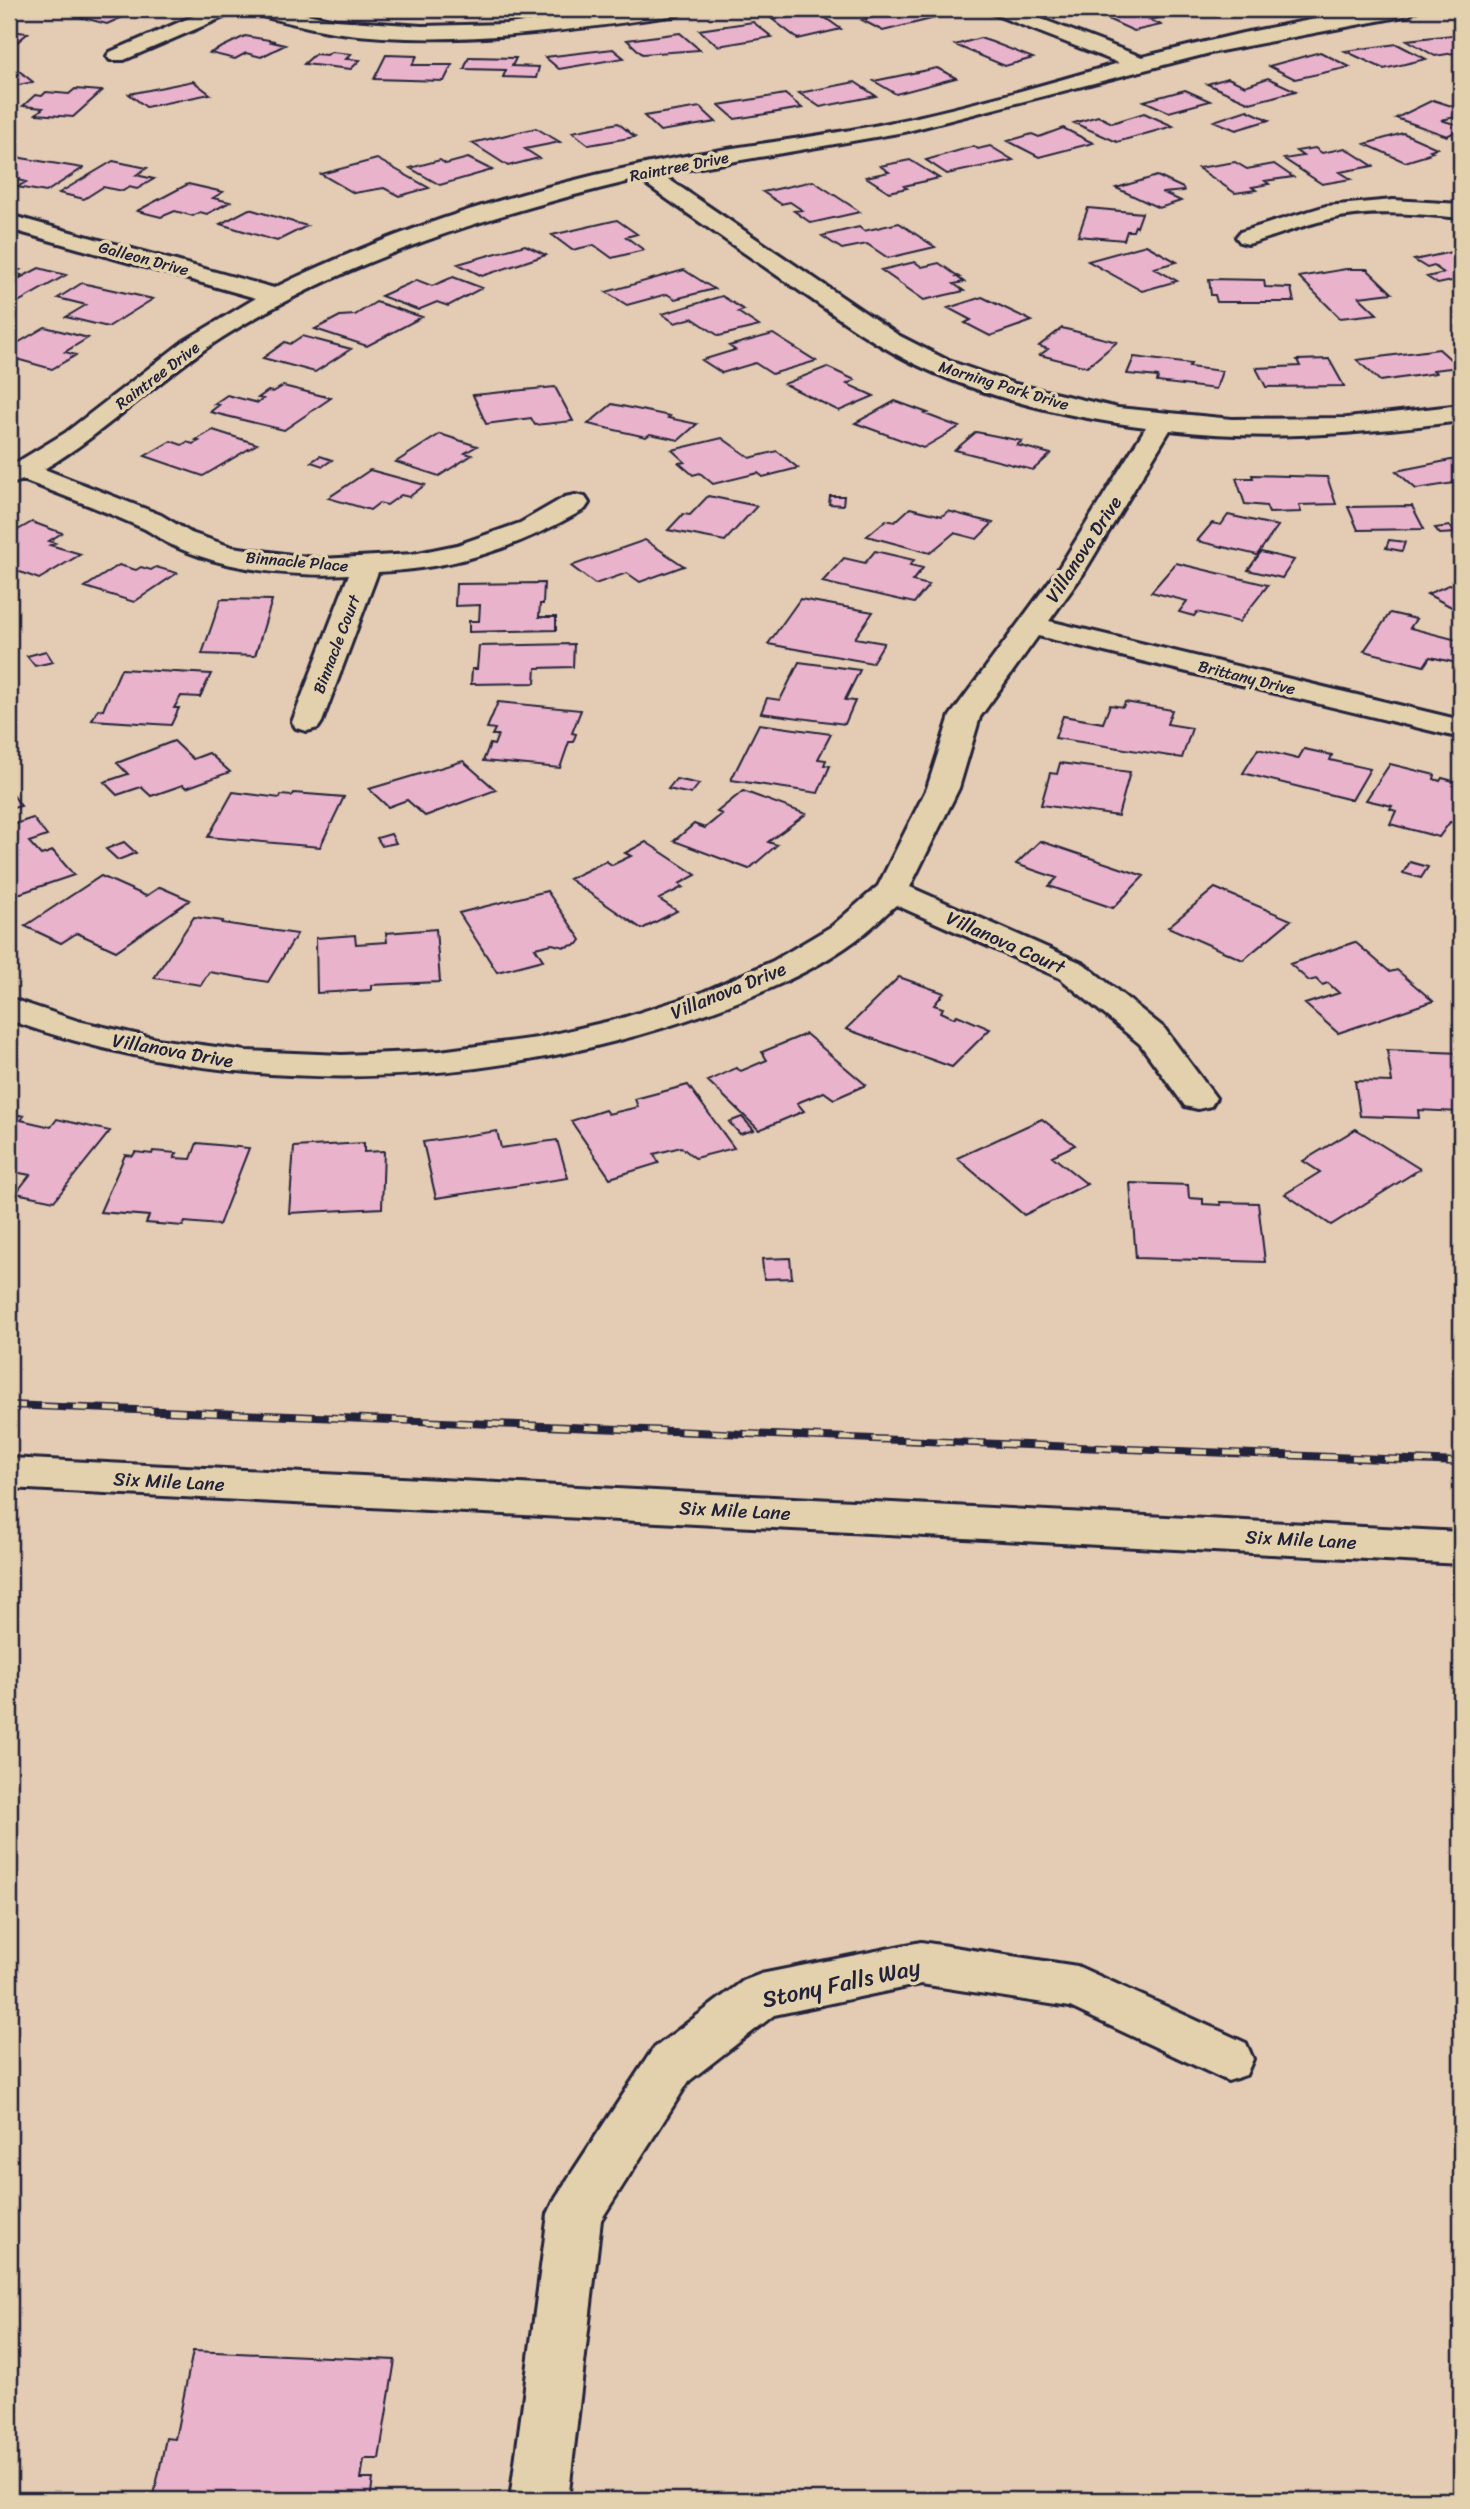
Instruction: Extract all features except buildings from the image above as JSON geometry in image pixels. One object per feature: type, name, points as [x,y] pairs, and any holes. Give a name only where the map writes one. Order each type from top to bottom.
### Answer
[{"type":"street","points":[[117,56],[226,9]]},
{"type":"street","points":[[257,9],[332,26],[438,33],[554,27],[678,9]]},
{"type":"street","points":[[998,9],[1107,53],[1143,64]]},
{"type":"street","name":"Raintree Drive","points":[[16,474],[88,429],[127,394],[178,356],[278,296],[341,267],[460,222],[529,201],[695,161],[900,127],[993,107],[1143,64],[1240,40],[1409,9]]},
{"type":"street","name":"Morning Park Drive","points":[[644,173],[866,325],[936,364],[1034,398],[1162,423],[1258,429],[1389,424],[1461,413]]},
{"type":"street","points":[[1248,237],[1303,219],[1343,210],[1402,208],[1461,211]]},
{"type":"street","name":"Galleon Drive","points":[[9,222],[278,296]]},
{"type":"street","name":"Villanova Drive","points":[[9,1008],[68,1029],[157,1050],[246,1062],[342,1066],[454,1060],[537,1049],[615,1031],[713,1000],[785,968],[844,933],[892,891],[943,788],[965,716],[1069,574],[1162,423]]},
{"type":"street","name":"Binnacle Place","points":[[16,474],[150,521],[181,539],[227,554],[308,566],[366,566],[413,562],[484,546],[530,528],[575,503]]},
{"type":"street","name":"Binnacle Court","points":[[307,722],[366,566]]},
{"type":"street","name":"Brittany Drive","points":[[1032,626],[1461,729]]},
{"type":"street","name":"Villanova Court","points":[[892,891],[1072,971],[1152,1036],[1198,1098]]},
{"type":"street","name":"Six Mile Lane","points":[[9,1473],[1461,1548]]},
{"type":"street","name":"Stony Falls Way","points":[[539,2500],[575,2214],[671,2066],[761,1996],[920,1963],[1077,1987],[1228,2059]]},
{"type":"railway","points":[[9,1405],[1461,1462]]}]
